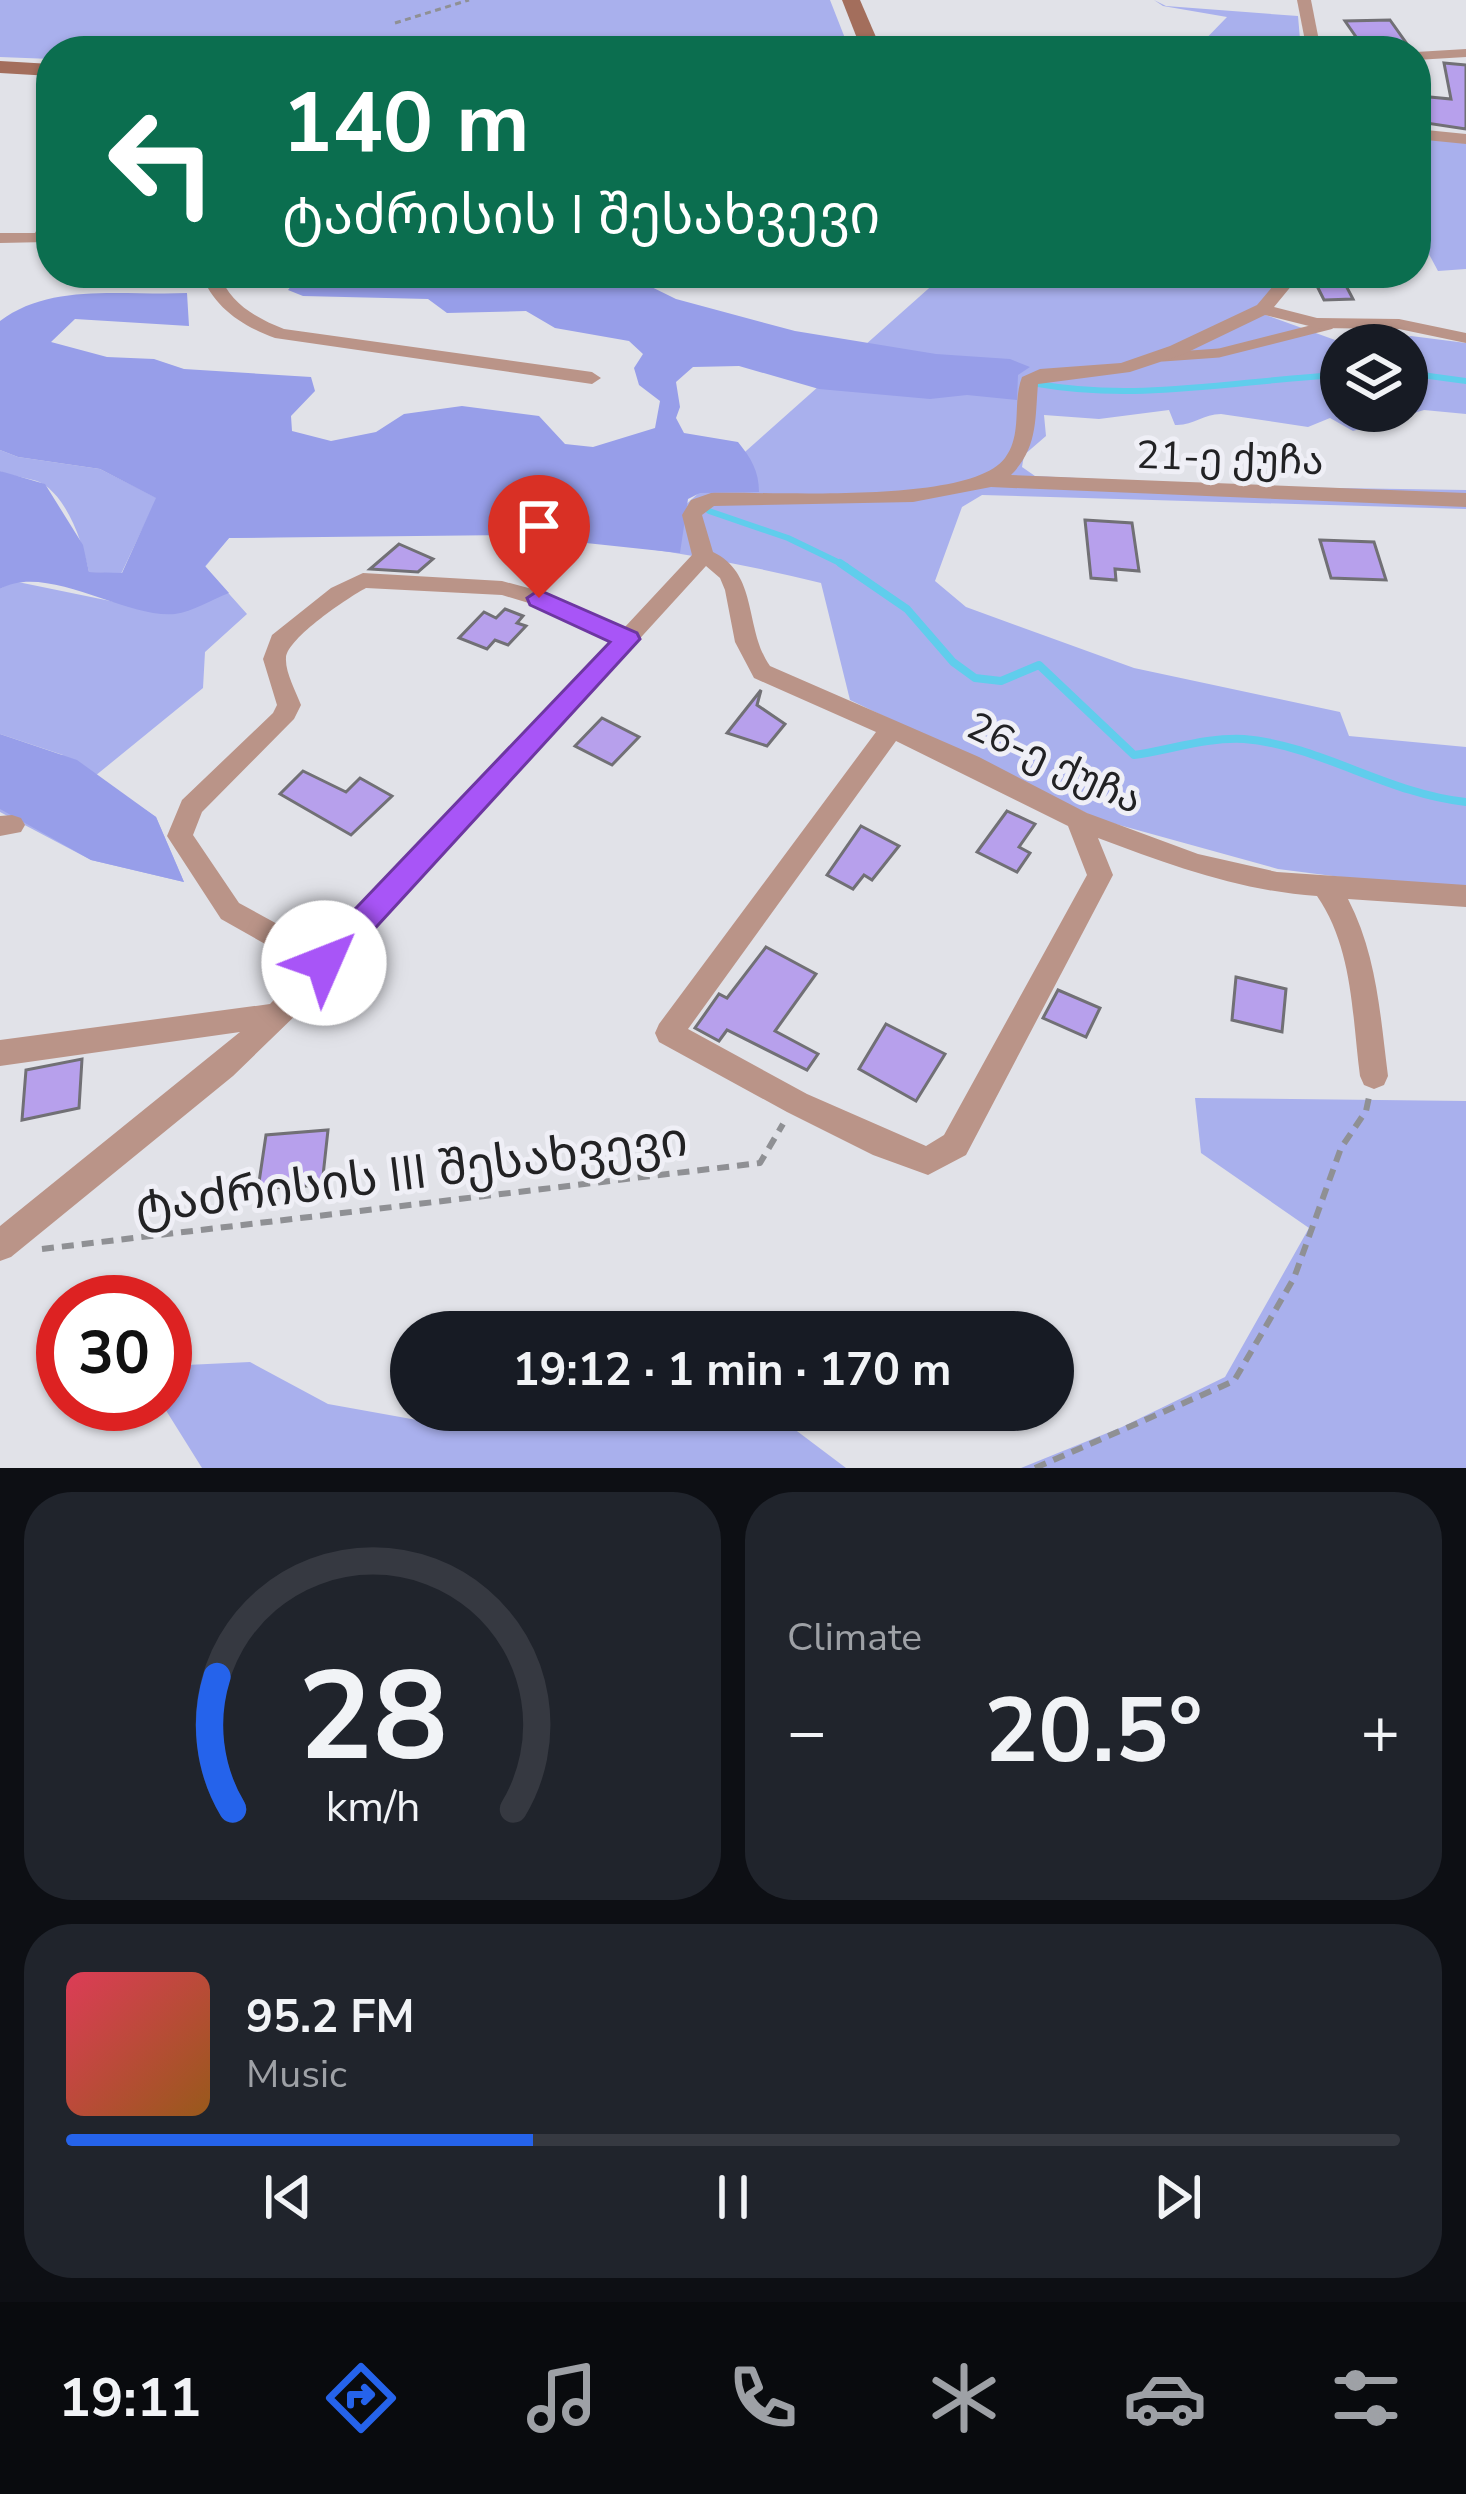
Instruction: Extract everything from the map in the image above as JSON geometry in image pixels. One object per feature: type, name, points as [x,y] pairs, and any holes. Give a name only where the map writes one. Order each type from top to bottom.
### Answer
[{"type":"street","points":[[851,0],[866,36]]},
{"type":"street","points":[[1304,0],[1311,36]]},
{"type":"street","points":[[1431,55],[1466,53]]},
{"type":"street","points":[[0,68],[36,69]]},
{"type":"street","points":[[1431,136],[1466,139]]},
{"type":"street","points":[[0,238],[36,238]]},
{"type":"street","points":[[216,288],[247,320],[281,334],[592,378]]},
{"type":"street","points":[[991,481],[1007,469],[1026,434],[1031,416],[1029,381],[1040,375],[1123,368],[1155,358],[1263,309],[1280,288]]},
{"type":"street","points":[[1263,309],[1336,324]]},
{"type":"street","points":[[1428,330],[1466,338]]},
{"type":"street","name":"21-ე ქუჩა","points":[[704,556],[692,515],[698,505],[711,500],[877,497],[940,492],[991,481],[1466,500]]},
{"type":"street","points":[[11,1248],[277,1015],[704,556]]},
{"type":"street","name":"26-ე ქუჩა","points":[[704,556],[722,562],[735,580],[744,645],[762,672],[970,764],[1078,820],[1196,864],[1277,883],[1466,896]]},
{"type":"street","points":[[324,963],[230,911],[180,836],[190,807],[282,719],[290,705],[274,659],[280,641],[339,592],[363,580],[502,588],[539,598],[628,639]]},
{"type":"street","points":[[891,730],[669,1034],[884,1145],[928,1161],[955,1145],[1100,874],[1078,820]]},
{"type":"street","points":[[1324,887],[1341,905],[1353,939],[1374,1076]]},
{"type":"street","points":[[0,1053],[277,1015]]},
{"type":"lane","points":[[1155,358],[1219,353],[1320,328]]},
{"type":"path","points":[[394,23],[469,0]]},
{"type":"path","points":[[1035,1468],[1234,1382],[1294,1278],[1341,1148],[1366,1112],[1374,1076]]},
{"type":"path","name":"ტაძრისის III შესახვევი","points":[[11,1248],[760,1163],[797,1102]]},
{"type":"shaded area","points":[[0,0],[830,0],[844,36],[36,36],[36,58],[0,57]]},
{"type":"shaded area","points":[[1154,0],[1166,6],[1298,16],[1300,36],[1209,36],[1227,17],[1163,6]]},
{"type":"shaded area","points":[[1431,139],[1466,143],[1466,269],[1438,271],[1431,258]]},
{"type":"shaded area","points":[[654,288],[676,299],[795,331],[936,354],[1010,359],[1030,367],[1018,375],[1017,400],[967,395],[930,399],[819,389],[739,366],[693,367],[676,382],[680,407],[676,418],[684,433],[738,442],[753,465],[759,492],[700,493],[688,499],[680,553],[511,535],[229,538],[205,566],[229,593],[182,613],[155,613],[40,582],[0,589],[0,471],[45,484],[83,545],[89,572],[122,573],[156,498],[100,469],[0,450],[0,321],[42,301],[89,294],[187,293],[189,326],[75,319],[51,342],[107,357],[154,359],[184,369],[311,377],[315,391],[291,416],[292,431],[331,441],[376,432],[404,414],[462,406],[539,416],[565,444],[593,447],[655,428],[660,401],[639,385],[634,368],[643,354],[629,341],[555,328],[526,311],[447,313],[428,299],[303,296],[288,290]]},
{"type":"shaded area","points":[[929,288],[1286,288],[1263,314],[1320,335],[1320,422],[1308,427],[1221,414],[1175,425],[1169,410],[1099,419],[1044,415],[1046,436],[1024,455],[1022,467],[1035,476],[1466,490],[1466,509],[982,495],[962,507],[935,581],[966,607],[1134,668],[1340,712],[1349,736],[1466,747],[1466,893],[1278,869],[1101,820],[850,700],[821,583],[668,552],[513,535],[229,538],[205,567],[247,614],[205,652],[203,688],[95,776],[156,817],[184,882],[91,860],[0,812],[0,759],[63,755],[0,734],[0,589],[13,581],[164,612],[220,532],[683,507]]},
{"type":"shaded area","points":[[1428,338],[1466,343],[1466,414],[1428,410]]},
{"type":"shaded area","points":[[0,450],[100,469],[157,498],[121,574],[89,572],[62,503],[41,483],[0,471]]},
{"type":"shaded area","points":[[0,734],[77,760],[156,817],[184,882],[91,860],[0,809]]},
{"type":"shaded area","points":[[1195,1098],[1466,1101],[1466,1468],[1021,1468],[1122,1427],[1225,1377],[1309,1228],[1201,1153]]},
{"type":"shaded area","points":[[250,1362],[328,1404],[390,1415],[390,1431],[797,1431],[846,1468],[202,1468],[179,1431],[192,1431],[192,1365]]},
{"type":"building","points":[[1390,20],[1401,36],[1355,36],[1345,21]]},
{"type":"building","points":[[1444,63],[1466,65],[1466,129],[1431,124],[1431,97],[1451,99]]},
{"type":"building","points":[[1318,288],[1347,288],[1353,299],[1324,300]]},
{"type":"building","points":[[1085,520],[1132,523],[1139,571],[1115,569],[1116,580],[1091,578]]},
{"type":"building","points":[[1320,540],[1374,542],[1386,580],[1331,578]]},
{"type":"building","points":[[399,544],[433,559],[418,572],[370,569]]},
{"type":"building","points":[[505,609],[523,616],[517,623],[526,626],[508,645],[495,640],[487,649],[459,638],[484,612],[496,618]]},
{"type":"building","points":[[761,690],[757,705],[785,724],[767,746],[727,733]]},
{"type":"building","points":[[602,718],[639,737],[612,765],[575,746]]},
{"type":"building","points":[[303,771],[346,792],[360,778],[392,796],[351,835],[280,794]]},
{"type":"building","points":[[1007,811],[1035,824],[1019,847],[1030,853],[1017,872],[977,852]]},
{"type":"building","points":[[861,826],[899,846],[872,880],[864,875],[853,889],[827,875]]},
{"type":"building","points":[[766,947],[816,974],[775,1031],[818,1054],[807,1070],[727,1030],[719,1041],[695,1028],[719,994],[727,998]]},
{"type":"building","points":[[1236,977],[1286,989],[1282,1032],[1232,1020]]},
{"type":"building","points":[[1058,990],[1100,1008],[1086,1037],[1043,1018]]},
{"type":"building","points":[[886,1024],[945,1054],[916,1101],[859,1069]]},
{"type":"building","points":[[82,1059],[79,1108],[22,1120],[26,1070]]},
{"type":"building","points":[[328,1130],[322,1185],[258,1189],[266,1135]]},
{"type":"waterway","points":[[1428,376],[1466,381]]},
{"type":"waterway","points":[[1038,384],[1114,391],[1320,377]]},
{"type":"waterway","points":[[709,511],[788,538],[841,563]]},
{"type":"waterway","points":[[841,563],[846,566]]},
{"type":"waterway","points":[[841,563],[907,609],[953,662],[975,678],[1001,681],[1039,665],[1134,755],[1244,739],[1299,750],[1409,790],[1466,802]]},
{"type":"route","points":[[324,963],[628,639],[539,598]]}]
